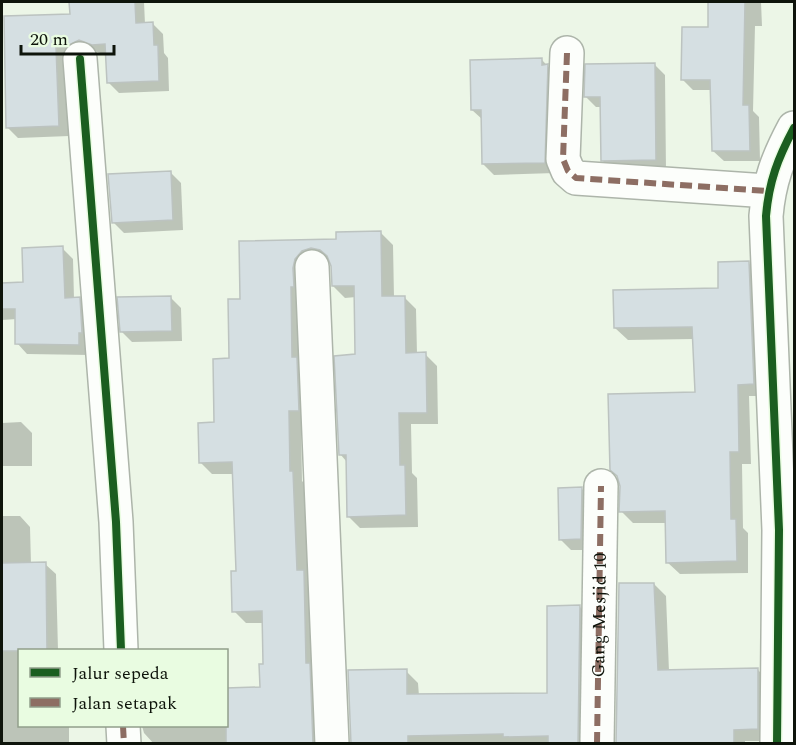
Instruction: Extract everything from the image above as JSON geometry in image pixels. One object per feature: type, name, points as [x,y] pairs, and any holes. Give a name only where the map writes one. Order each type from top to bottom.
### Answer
[{"type":"street","points":[[567,53],[563,159],[568,171],[576,178],[768,191]]},
{"type":"street","points":[[80,59],[116,522],[121,649]]},
{"type":"street","points":[[777,744],[779,530],[766,216],[768,191],[778,160],[795,128]]},
{"type":"street","points":[[312,267],[332,744]]},
{"type":"street","name":"Gang Mesjid 10","points":[[597,744],[601,486]]},
{"type":"street","points":[[123,727],[124,744]]},
{"type":"building","points":[[69,2],[135,2],[136,23],[153,22],[154,45],[158,45],[159,81],[107,83],[105,44],[92,45],[79,40],[67,46],[56,47],[59,126],[6,128],[4,16],[70,14]]},
{"type":"building","points":[[708,2],[745,2],[743,105],[749,105],[750,151],[712,151],[710,80],[681,80],[682,27],[708,27]]},
{"type":"building","points":[[542,58],[542,65],[548,64],[545,163],[482,164],[481,110],[471,110],[470,60]]},
{"type":"building","points":[[655,63],[656,160],[601,161],[600,97],[584,97],[585,64]]},
{"type":"building","points":[[171,171],[173,220],[112,223],[108,174]]},
{"type":"building","points":[[381,231],[382,296],[405,296],[406,353],[426,352],[427,413],[399,413],[400,465],[405,465],[406,515],[347,517],[346,455],[339,455],[334,356],[355,354],[354,286],[332,286],[331,266],[327,256],[320,250],[311,248],[302,251],[295,259],[294,287],[291,287],[292,357],[297,357],[299,411],[289,411],[290,471],[293,471],[297,570],[304,570],[306,663],[310,663],[313,744],[226,744],[228,688],[260,687],[259,664],[263,664],[262,611],[232,612],[231,571],[236,571],[232,462],[199,463],[198,423],[214,422],[213,359],[229,358],[228,299],[240,299],[239,241],[336,239],[336,232]]},
{"type":"building","points":[[63,246],[65,298],[80,297],[82,333],[79,333],[79,345],[15,344],[15,309],[2,309],[2,283],[23,282],[22,248]]},
{"type":"building","points":[[749,261],[754,384],[738,385],[739,452],[730,452],[731,519],[736,519],[737,561],[666,563],[665,511],[619,512],[620,486],[617,476],[610,470],[608,394],[695,392],[692,327],[614,328],[613,290],[718,288],[718,262]]},
{"type":"building","points":[[171,296],[172,331],[120,332],[117,297]]},
{"type":"building","points":[[582,487],[581,539],[559,540],[558,488]]},
{"type":"building","points":[[46,562],[47,649],[2,651],[2,563]]},
{"type":"building","points":[[619,583],[654,583],[658,670],[758,668],[758,729],[734,730],[734,744],[616,744]]},
{"type":"building","points":[[580,605],[578,744],[548,744],[548,736],[503,737],[503,734],[408,736],[408,744],[351,744],[348,670],[407,669],[407,694],[547,693],[547,606]]},
{"type":"marked path","points":[[567,53],[563,159],[568,171],[576,178],[768,191]]},
{"type":"marked path","points":[[597,744],[601,486]]},
{"type":"marked path","points":[[123,727],[124,744]]},
{"type":"cycle path","points":[[80,59],[116,522],[121,649]]},
{"type":"cycle path","points":[[777,744],[779,530],[766,216],[775,170],[794,128]]}]
